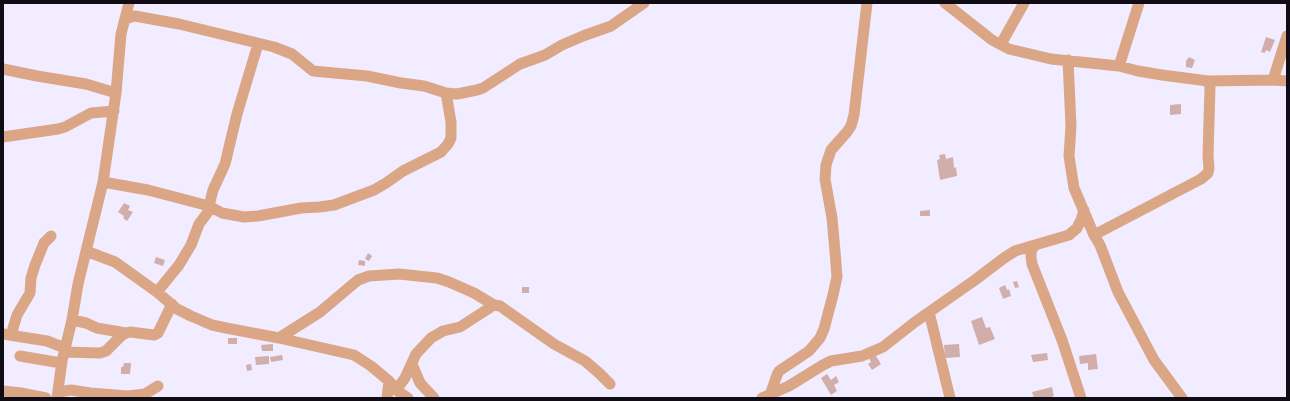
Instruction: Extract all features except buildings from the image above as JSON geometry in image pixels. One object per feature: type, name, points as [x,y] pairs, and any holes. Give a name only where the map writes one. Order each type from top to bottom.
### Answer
[{"type":"street","points":[[128,3],[121,34],[114,111],[103,182],[78,284],[72,320],[61,363],[58,395],[71,390],[128,396],[145,394],[158,386]]},
{"type":"street","points":[[125,19],[135,16],[179,24],[274,47],[292,54],[313,71],[367,76],[401,84],[424,86],[446,93],[467,92],[483,88],[520,64],[545,55],[562,45],[583,36],[611,26],[644,3]]},
{"type":"street","points":[[766,396],[779,371],[809,351],[820,338],[834,295],[837,277],[833,224],[825,179],[826,165],[831,150],[851,126],[854,115],[867,3]]},
{"type":"street","points":[[945,3],[983,33],[1009,49],[1051,60],[1068,60],[1119,66],[1138,71],[1208,81],[1287,81]]},
{"type":"street","points":[[1001,44],[1024,3]]},
{"type":"street","points":[[1119,66],[1139,3]]},
{"type":"street","points":[[1273,80],[1287,36]]},
{"type":"street","points":[[157,292],[179,265],[210,207],[213,190],[225,164],[237,114],[258,44]]},
{"type":"street","points":[[1068,60],[1071,126],[1069,156],[1074,188],[1094,235],[1100,245],[1118,292],[1133,322],[1178,395]]},
{"type":"street","points":[[3,69],[86,84],[116,93]]},
{"type":"street","points":[[1094,235],[1201,180],[1208,173],[1210,87],[1208,81]]},
{"type":"street","points":[[103,182],[148,190],[210,207],[230,215],[258,216],[301,208],[319,208],[334,205],[374,190],[403,171],[441,152],[451,138],[451,122],[446,93]]},
{"type":"street","points":[[3,137],[58,129],[65,127],[91,113],[114,111]]},
{"type":"street","points":[[766,396],[789,386],[831,361],[862,356],[882,347],[928,312],[1015,251],[1069,235],[1077,228],[1084,210]]},
{"type":"street","points":[[50,236],[44,243],[35,265],[31,278],[30,293],[7,335],[47,341],[65,350],[96,354],[104,352],[126,333]]},
{"type":"street","points":[[1035,245],[1031,251],[1032,264],[1062,340],[1081,398]]},
{"type":"street","points":[[86,251],[115,262],[157,292],[177,309],[212,325],[354,355],[371,366],[408,398]]},
{"type":"street","points":[[279,338],[320,312],[358,280],[369,276],[400,274],[437,278],[474,292],[494,305],[500,306],[554,344],[584,361],[610,384]]},
{"type":"street","points":[[72,320],[86,323],[97,328],[126,333],[136,332],[154,335],[158,333],[172,304]]},
{"type":"street","points":[[387,398],[393,385],[405,378],[416,354],[431,338],[443,331],[460,327],[494,305]]},
{"type":"street","points":[[928,312],[950,398]]},
{"type":"street","points":[[20,356],[61,363]]},
{"type":"street","points":[[412,364],[420,383],[434,398]]},
{"type":"street","points":[[3,391],[46,398]]}]
